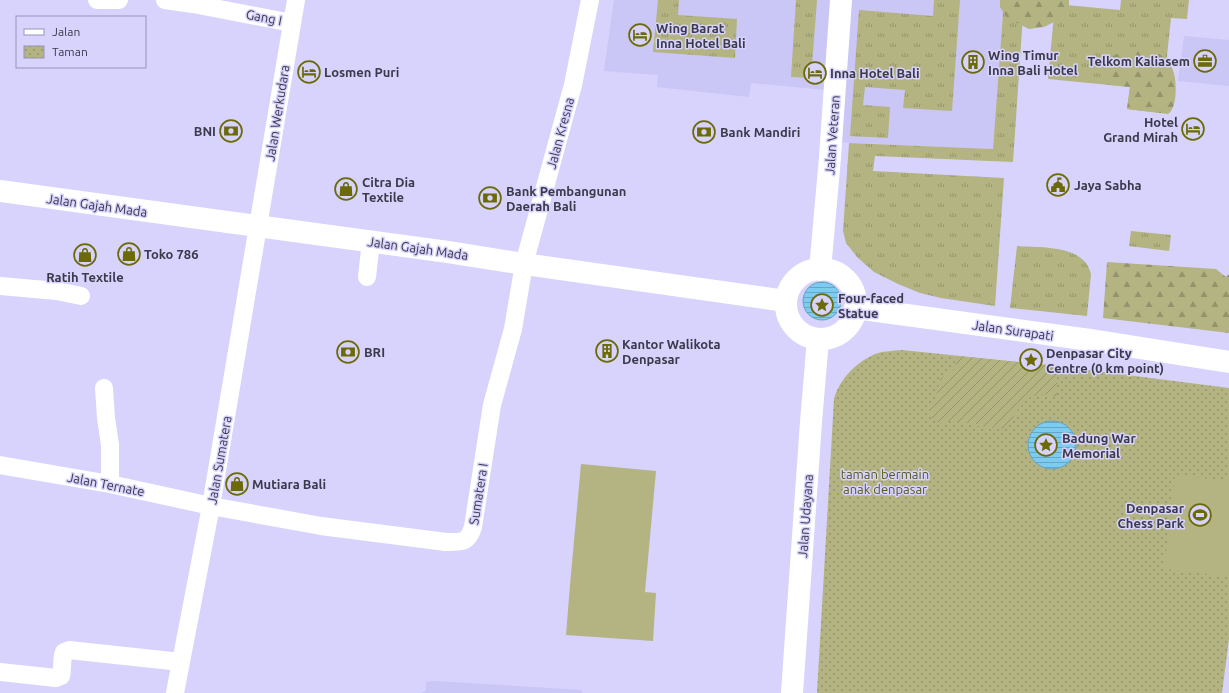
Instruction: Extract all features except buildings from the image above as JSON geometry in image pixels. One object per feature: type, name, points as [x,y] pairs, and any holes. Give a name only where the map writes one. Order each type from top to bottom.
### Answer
[{"type":"main road","name":"Jalan Veteran","points":[[820,270],[842,0]]},
{"type":"main road","name":"Jalan Gajah Mada","points":[[0,191],[370,241],[786,301]]},
{"type":"main road","points":[[820,270],[832,272],[842,277],[850,286],[855,297],[855,308],[847,327],[839,334],[829,338],[818,339],[808,337],[798,331],[786,312],[786,301],[788,291],[793,282],[810,271],[820,270]]},
{"type":"main road","name":"Jalan Surapati","points":[[855,308],[1229,362]]},
{"type":"main road","name":"Jalan Udayana","points":[[792,693],[818,339]]},
{"type":"street","points":[[97,0],[119,0]]},
{"type":"street","name":"Gang I","points":[[165,0],[292,23]]},
{"type":"street","name":"Jalan Werkudara","points":[[258,227],[296,0]]},
{"type":"street","name":"Jalan Kresna","points":[[524,264],[573,84],[590,0]]},
{"type":"street","name":"Jalan Sumatera","points":[[175,693],[211,506],[258,227]]},
{"type":"street","points":[[366,277],[370,241]]},
{"type":"street","name":"Sumatera I","points":[[211,506],[321,526],[438,542],[455,542],[470,537],[473,527],[492,405],[513,329],[524,264]]},
{"type":"street","points":[[0,286],[57,290],[81,296]]},
{"type":"street","points":[[104,388],[110,446],[110,484]]},
{"type":"street","name":"Jalan Ternate","points":[[0,465],[110,484],[211,506]]},
{"type":"street","points":[[0,672],[56,678],[61,676],[64,652],[69,650],[181,662]]},
{"type":"shaded area","name":"Inna Hotel Bali","points":[[614,0],[1004,0],[993,149],[834,142],[837,91],[751,83],[749,97],[657,87],[658,75],[604,71]]},
{"type":"shaded area","name":"Telkom Kaliasem","points":[[1184,36],[1229,40],[1229,86],[1178,81]]},
{"type":"shaded area","points":[[434,681],[582,690],[582,693],[422,693],[426,691],[426,682]]},
{"type":"green space","points":[[658,0],[679,0],[678,15],[737,19],[735,58],[653,52]]},
{"type":"green space","points":[[796,0],[817,0],[811,78],[791,77]]},
{"type":"green space","points":[[934,0],[960,0],[952,111],[903,108],[905,90],[865,87],[863,105],[890,107],[888,138],[850,136],[859,10],[933,16]]},
{"type":"green space","points":[[1000,0],[1069,0],[1069,10],[1059,11],[1054,22],[1044,27],[1029,29],[1007,18],[1000,7]]},
{"type":"green space","points":[[1004,0],[1024,0],[1013,162],[875,156],[873,171],[1004,178],[995,306],[941,298],[920,293],[898,284],[874,272],[857,257],[846,243],[843,231],[849,143],[993,149]]},
{"type":"green space","points":[[1121,0],[1189,0],[1187,19],[1171,18],[1161,113],[1127,109],[1130,87],[1048,79],[1055,4],[1120,10]]},
{"type":"green space","points":[[1129,50],[1154,52],[1163,57],[1171,66],[1174,72],[1176,92],[1174,106],[1168,114],[1127,109],[1130,87],[1110,85],[1101,72],[1109,59],[1119,53]]},
{"type":"green space","points":[[1131,231],[1171,235],[1169,251],[1129,246]]},
{"type":"green space","points":[[1017,246],[1049,248],[1071,252],[1080,257],[1087,264],[1091,274],[1087,316],[1010,308]]},
{"type":"green space","points":[[1107,262],[1216,269],[1226,277],[1229,274],[1229,333],[1103,318]]},
{"type":"green space","name":"taman bermain anak denpasar","points":[[902,350],[1057,366],[1229,388],[1229,639],[1222,693],[817,693],[834,399],[840,384],[856,366],[870,356],[878,353]]},
{"type":"green space","points":[[958,356],[1057,366],[1057,398],[1040,394],[1033,396],[1022,405],[1005,429],[978,426],[975,424],[954,421],[941,423],[935,421],[931,417],[930,411],[936,397],[940,379],[954,370]]},
{"type":"green space","points":[[581,464],[656,471],[645,592],[656,593],[653,641],[566,635]]},
{"type":"green space","name":"Denpasar Chess Park","points":[[1175,475],[1229,481],[1229,549],[1226,576],[1164,569]]},
{"type":"water","points":[[818,282],[826,282],[836,287],[840,294],[840,308],[836,315],[826,320],[818,320],[808,315],[806,312],[803,305],[803,297],[808,287],[811,285]]},
{"type":"water","points":[[1052,421],[1061,423],[1069,428],[1074,436],[1076,445],[1074,454],[1069,462],[1061,467],[1052,469],[1043,467],[1035,462],[1030,454],[1028,445],[1030,436],[1035,428],[1043,423]]},
{"type":"place","name":"Wing Barat Inna Hotel Bali","points":[[640,35]]},
{"type":"place","name":"Telkom Kaliasem","points":[[1205,61]]},
{"type":"place","name":"Wing Timur Inna Bali Hotel","points":[[973,62]]},
{"type":"place","name":"Losmen Puri","points":[[309,72]]},
{"type":"place","name":"Inna Hotel Bali","points":[[815,73]]},
{"type":"place","name":"Hotel Grand Mirah","points":[[1193,129]]},
{"type":"place","name":"BNI","points":[[231,131]]},
{"type":"place","name":"Bank Mandiri","points":[[704,132]]},
{"type":"place","name":"Jaya Sabha","points":[[1058,185]]},
{"type":"place","name":"Citra Dia Textile","points":[[346,189]]},
{"type":"place","name":"Bank Pembangunan Daerah Bali","points":[[490,198]]},
{"type":"place","name":"Toko 786","points":[[129,254]]},
{"type":"place","name":"Ratih Textile","points":[[85,255]]},
{"type":"place","name":"Four-faced Statue","points":[[822,305]]},
{"type":"place","name":"Kantor Walikota Denpasar","points":[[607,351]]},
{"type":"place","name":"BRI","points":[[348,352]]},
{"type":"place","name":"Denpasar City Centre (0 km point)","points":[[1031,360]]},
{"type":"place","name":"Badung War Memorial","points":[[1046,445]]},
{"type":"place","name":"Mutiara Bali","points":[[237,484]]},
{"type":"place","name":"Denpasar Chess Park","points":[[1200,515]]}]
